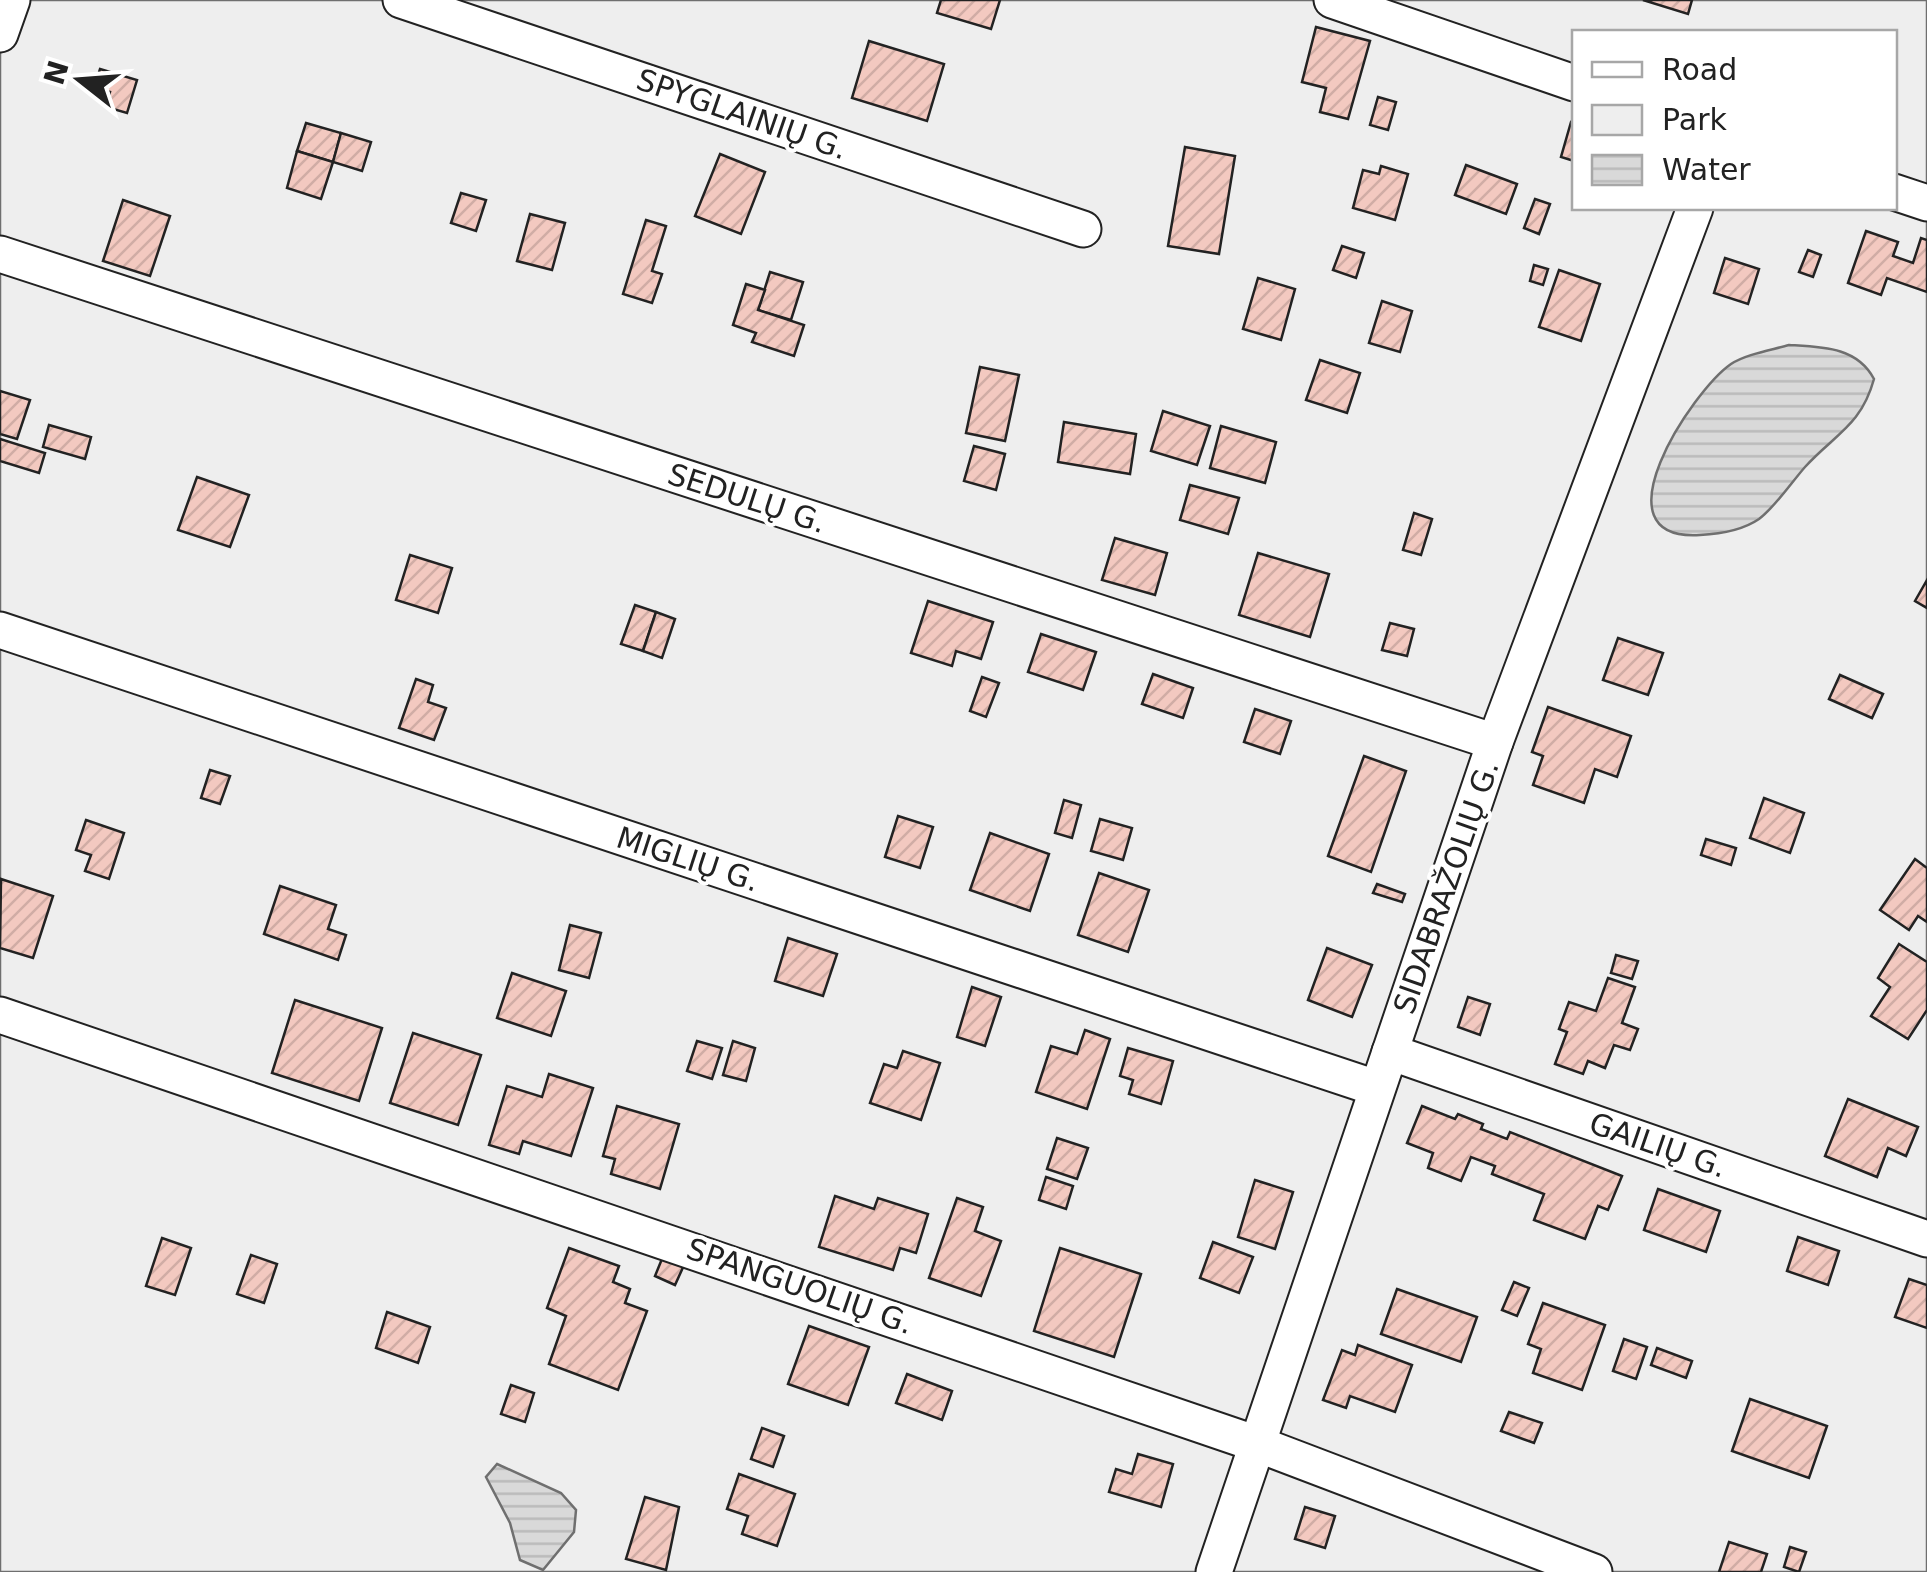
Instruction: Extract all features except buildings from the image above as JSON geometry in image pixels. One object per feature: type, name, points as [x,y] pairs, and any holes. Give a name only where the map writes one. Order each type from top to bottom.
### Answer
[{"type":"street","points":[[0,34],[12,0]]},
{"type":"street","name":"SPYGLAINIŲ G.","points":[[401,0],[1083,229]]},
{"type":"street","points":[[1332,0],[1572,82]]},
{"type":"street","points":[[1897,193],[1927,202]]},
{"type":"street","name":"SIDABRAŽOLIŲ G.","points":[[1214,1572],[1494,742],[1694,210]]},
{"type":"street","name":"SEDULŲ G.","points":[[0,254],[1494,742]]},
{"type":"street","name":"MIGLIŲ G.","points":[[0,630],[1376,1088]]},
{"type":"street","name":"SPANGUOLIŲ G.","points":[[0,1015],[1260,1445],[1594,1572]]},
{"type":"street","name":"GAILIŲ G.","points":[[1390,1052],[1927,1239]]},
{"type":"green space","points":[[0,0],[1927,0],[1927,1572],[0,1572]]},
{"type":"water","points":[[1789,345],[1838,351],[1858,360],[1874,379],[1862,408],[1753,523],[1715,534],[1669,531],[1654,515],[1652,491],[1660,462],[1676,432],[1714,379],[1731,364]]},
{"type":"water","points":[[497,1464],[561,1493],[576,1510],[574,1532],[543,1570],[520,1560],[510,1523],[486,1477]]}]
